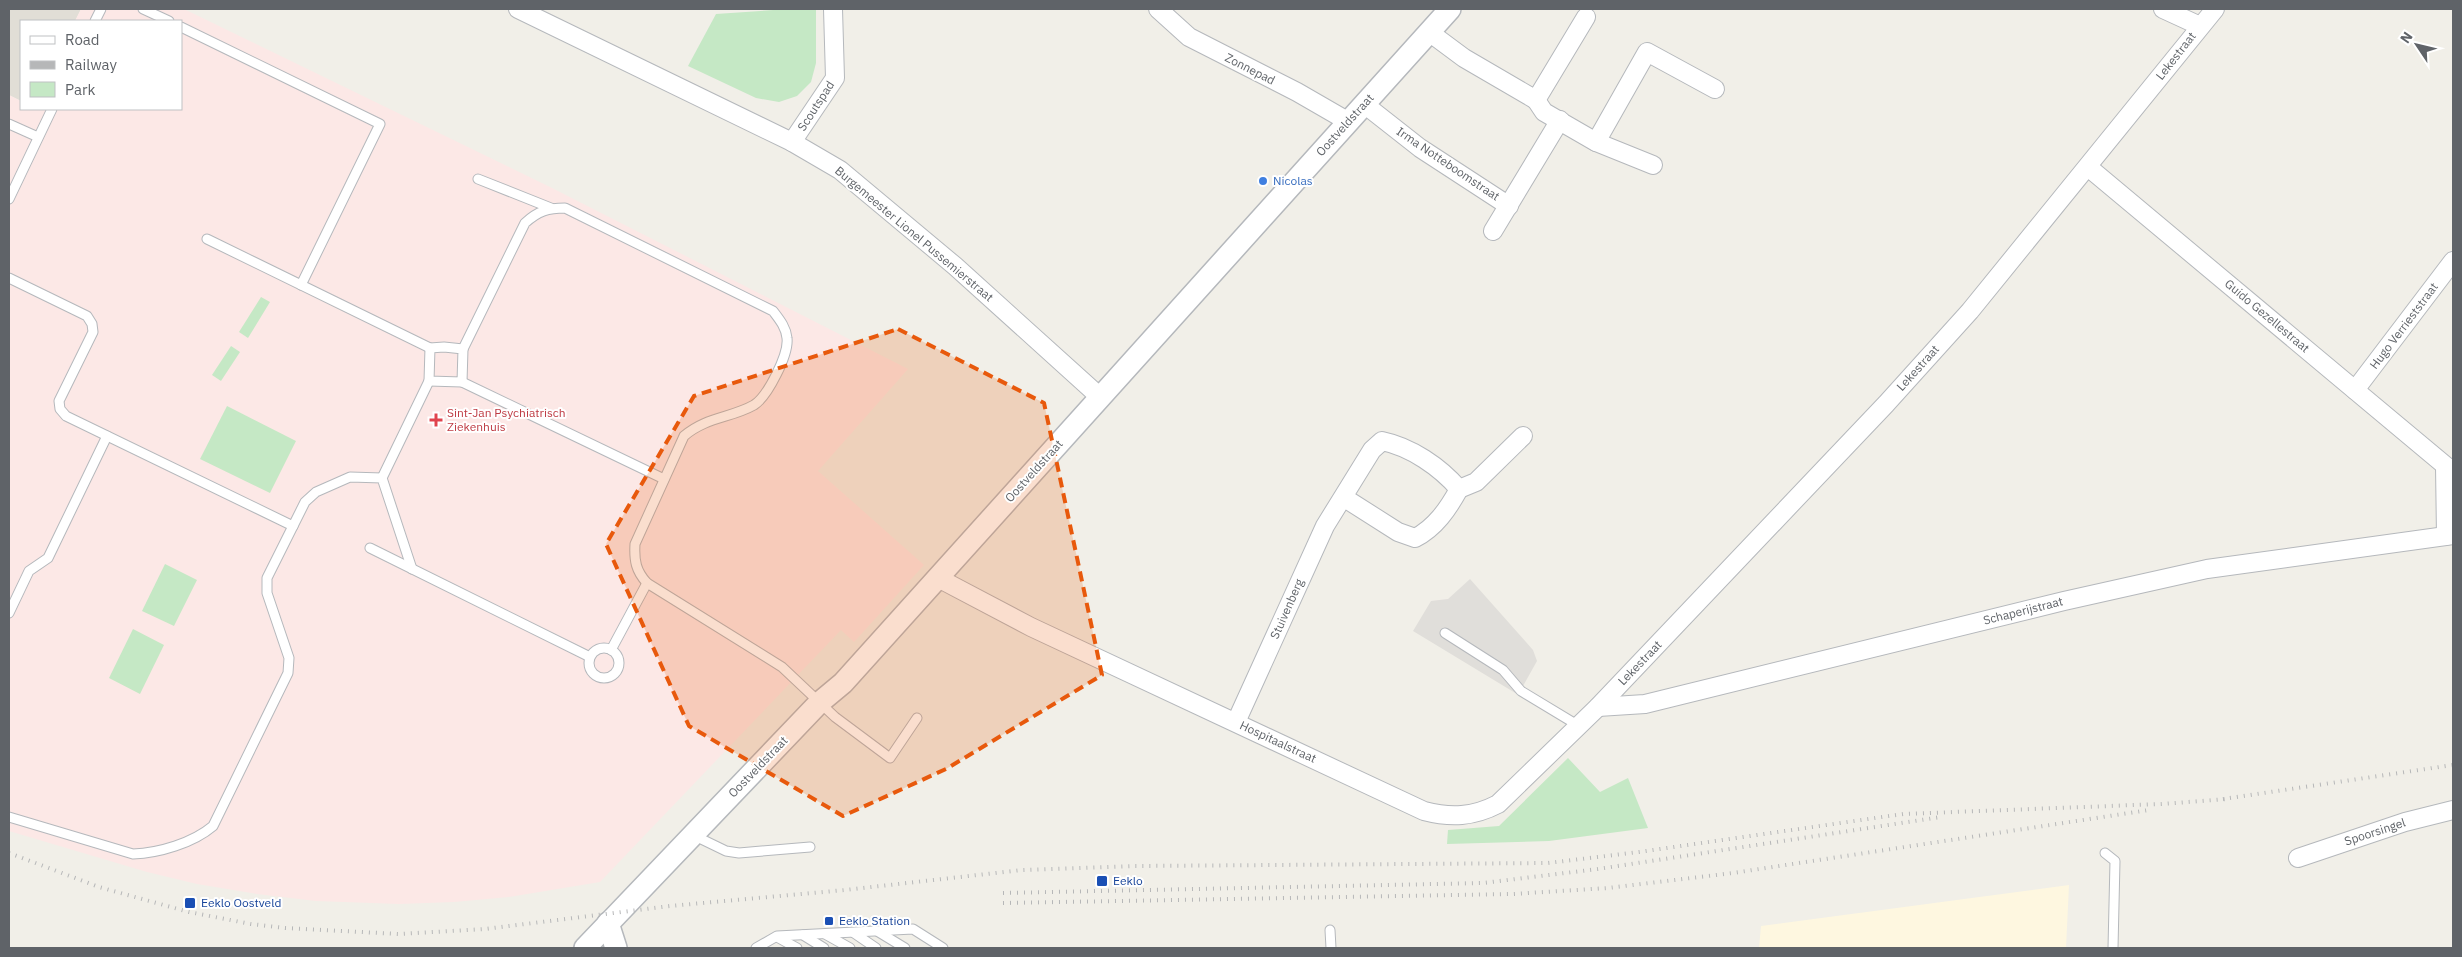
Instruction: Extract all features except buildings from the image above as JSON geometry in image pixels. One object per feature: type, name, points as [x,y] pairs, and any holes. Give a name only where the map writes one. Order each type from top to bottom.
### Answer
[{"type":"street","name":"Burgemeester Lionel Pussemierstraat","points":[[518,9],[792,142],[840,170],[955,266],[1100,396]]},
{"type":"street","name":"Scoutspad","points":[[792,142],[835,78],[833,9]]},
{"type":"street","name":"Zonnepad","points":[[1158,9],[1189,36],[1297,92],[1348,122]]},
{"type":"street","name":"Oostveldstraat","points":[[585,948],[819,703],[842,683],[1450,9]]},
{"type":"street","points":[[2163,9],[2200,26]]},
{"type":"street","name":"Lekestraat","points":[[1598,707],[1905,383],[1970,311],[2215,9]]},
{"type":"street","points":[[1536,100],[1586,17]]},
{"type":"street","points":[[1429,32],[1464,58],[1536,100],[1544,112],[1596,142],[1652,165]]},
{"type":"street","points":[[1596,142],[1647,52],[1715,90]]},
{"type":"street","name":"Irma Notteboomstraat","points":[[1364,104],[1420,148],[1508,206]]},
{"type":"street","name":"Irma Notteboomstraat","points":[[1493,231],[1560,120]]},
{"type":"street","name":"Guido Gezellestraat","points":[[2088,167],[2449,469],[2450,536]]},
{"type":"street","name":"Hugo Verrieststraat","points":[[2355,390],[2453,261]]},
{"type":"street","points":[[1343,497],[1398,532],[1415,538],[1427,532],[1449,507],[1458,489],[1476,482],[1523,436]]},
{"type":"street","name":"Stuivenberg","points":[[1236,722],[1324,526],[1372,450],[1382,440],[1396,443],[1444,472],[1458,489]]},
{"type":"street","name":"Schaperijstraat","points":[[1598,707],[1645,704],[2064,601],[2207,569],[2450,536]]},
{"type":"street","name":"Hospitaalstraat","points":[[938,578],[1031,627],[1424,811],[1441,816],[1462,816],[1482,813],[1498,804],[1598,707]]},
{"type":"street","name":"Spoorsingel","points":[[2298,858],[2405,822],[2453,810]]},
{"type":"street","points":[[608,923],[616,948]]},
{"type":"lane","points":[[143,9],[167,20]]},
{"type":"lane","points":[[182,27],[380,124],[301,285]]},
{"type":"lane","points":[[9,199],[52,110]]},
{"type":"lane","points":[[9,124],[38,137]]},
{"type":"lane","points":[[478,179],[551,208]]},
{"type":"lane","points":[[462,382],[464,349],[525,223],[536,213],[551,208],[565,208],[773,311],[783,324],[788,337],[787,353],[766,394],[754,405],[696,426],[684,436],[635,544],[634,560],[639,574],[647,583],[782,667],[834,717],[890,758],[917,718]]},
{"type":"lane","points":[[207,239],[430,348],[464,349]]},
{"type":"lane","points":[[9,278],[87,316],[92,324],[93,332],[59,401],[60,409],[66,416],[293,526]]},
{"type":"lane","points":[[412,568],[382,478],[429,381],[430,348]]},
{"type":"lane","points":[[429,381],[462,382],[664,480]]},
{"type":"lane","points":[[9,613],[29,571],[48,558],[107,436]]},
{"type":"lane","points":[[9,817],[132,854],[147,854],[202,836],[213,826],[288,673],[288,658],[267,593],[267,578],[305,502],[316,492],[350,477],[382,478]]},
{"type":"lane","points":[[370,548],[590,657]]},
{"type":"lane","points":[[611,650],[647,583]]},
{"type":"lane","points":[[1445,633],[1503,670],[1521,691],[1579,726]]},
{"type":"lane","points":[[596,650],[611,650],[618,657],[619,667],[617,672],[608,678],[598,678],[593,675],[588,666],[590,657],[596,650]]},
{"type":"lane","points":[[693,834],[726,851],[739,853],[810,847]]},
{"type":"lane","points":[[2105,852],[2115,861],[2113,948]]},
{"type":"lane","points":[[758,946],[777,936],[913,930],[943,948]]},
{"type":"lane","points":[[1330,930],[1331,948]]},
{"type":"lane","points":[[876,931],[905,948]]},
{"type":"lane","points":[[853,932],[876,948]]},
{"type":"lane","points":[[803,934],[824,948]]},
{"type":"lane","points":[[825,934],[850,948]]},
{"type":"lane","points":[[777,936],[797,948]]},
{"type":"lane","points":[[758,946],[770,948]]},
{"type":"highlighted area","points":[[898,329],[1044,403],[1102,675],[946,769],[843,816],[689,726],[606,544],[694,396]]},
{"type":"shaded area","points":[[9,9],[81,9],[76,20],[20,20],[20,100],[9,95]]},
{"type":"shaded area","name":"Sint-Jan Psychiatrisch Ziekenhuis","points":[[81,9],[184,9],[552,188],[908,369],[818,471],[924,565],[854,642],[841,630],[600,882],[509,897],[454,902],[399,904],[316,901],[197,884],[147,872],[9,831],[9,95],[20,100],[20,110],[182,110],[182,20],[76,20]]},
{"type":"shaded area","points":[[1470,579],[1533,650],[1537,661],[1523,686],[1571,717],[1565,723],[1413,631],[1431,601],[1448,599]]},
{"type":"shaded area","points":[[2069,885],[2066,948],[1759,948],[1761,926]]},
{"type":"green space","points":[[816,9],[816,63],[811,82],[797,96],[779,102],[756,98],[688,66],[716,14]]},
{"type":"green space","points":[[261,297],[270,302],[248,338],[239,332]]},
{"type":"green space","points":[[231,346],[240,352],[221,381],[212,375]]},
{"type":"green space","points":[[227,406],[296,441],[270,493],[200,459]]},
{"type":"green space","points":[[165,564],[197,580],[174,626],[142,611]]},
{"type":"green space","points":[[133,629],[164,645],[140,694],[109,678]]},
{"type":"green space","points":[[1568,758],[1600,792],[1628,778],[1648,828],[1549,841],[1447,844],[1448,830],[1499,826]]},
{"type":"railway","points":[[2223,799],[2453,765]]},
{"type":"railway","points":[[9,853],[99,887],[189,912],[251,924],[285,928],[399,934],[485,929],[670,906],[845,890],[1022,870],[1135,866],[1548,863],[1639,852],[1903,814],[2161,804],[2228,799]]},
{"type":"railway","points":[[1003,903],[1513,894],[1608,888],[1733,873],[2149,810]]},
{"type":"railway","points":[[1003,893],[1483,883],[1598,869],[1941,817]]},
{"type":"place","name":"Nicolas","points":[[1263,181]]},
{"type":"place","name":"Sint-Jan Psychiatrisch Ziekenhuis","points":[[436,420]]},
{"type":"place","name":"Eeklo","points":[[1102,881]]},
{"type":"place","name":"Eeklo Oostveld","points":[[190,903]]},
{"type":"place","name":"Eeklo Station","points":[[829,921]]}]
